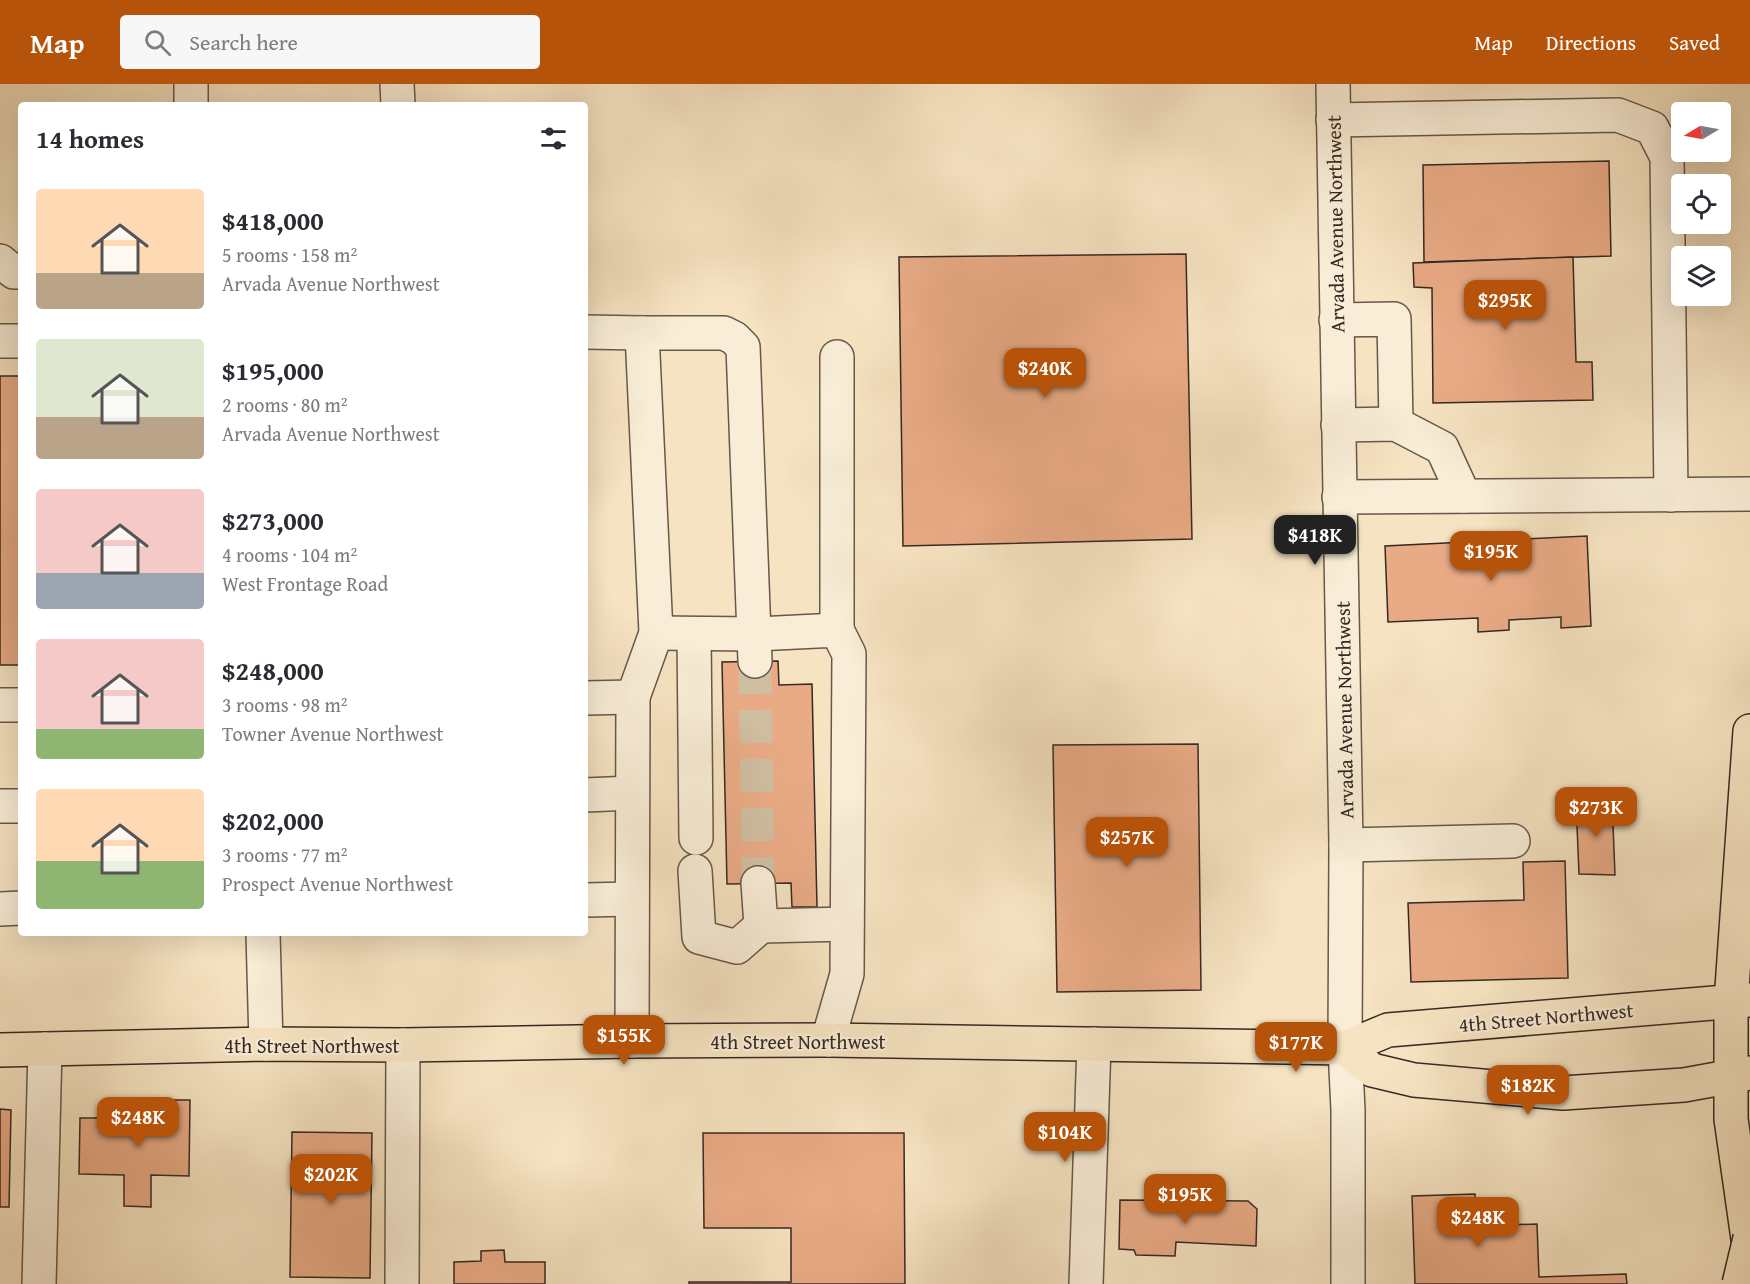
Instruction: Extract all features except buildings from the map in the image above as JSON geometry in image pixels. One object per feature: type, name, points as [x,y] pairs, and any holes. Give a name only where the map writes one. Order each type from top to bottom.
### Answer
[{"type":"main road","points":[[1750,732],[1740,1074],[1731,1119],[1750,1253]]},
{"type":"main road","name":"4th Street Northwest","points":[[0,1050],[266,1044],[403,1045],[828,1040],[1345,1048],[1388,1030],[1741,1001]]},
{"type":"main road","points":[[1345,1048],[1372,1070],[1414,1080],[1563,1093],[1684,1085],[1740,1074]]},
{"type":"main road","points":[[1739,1284],[1750,1238]]},
{"type":"street","points":[[191,84],[191,102]]},
{"type":"street","points":[[397,84],[398,102]]},
{"type":"street","name":"Arvada Avenue Northwest","points":[[1333,84],[1346,845],[1345,1048],[1348,1110],[1348,1284]]},
{"type":"street","points":[[1333,120],[1618,115],[1652,128],[1667,157],[1671,495]]},
{"type":"street","points":[[0,261],[14,272],[18,272]]},
{"type":"street","points":[[1336,320],[1394,319],[1396,424]]},
{"type":"street","points":[[588,332],[724,333],[734,338],[743,347],[755,648]]},
{"type":"street","points":[[632,1041],[633,697],[656,633],[642,333]]},
{"type":"street","points":[[0,341],[18,341]]},
{"type":"street","points":[[828,1040],[847,974],[849,654],[837,630],[837,357]]},
{"type":"street","points":[[1338,425],[1396,424],[1442,447],[1464,496]]},
{"type":"street","points":[[1339,497],[1750,494]]},
{"type":"street","points":[[656,633],[694,633],[755,648],[837,630]]},
{"type":"street","points":[[694,633],[696,838]]},
{"type":"street","points":[[588,698],[633,697]]},
{"type":"street","points":[[0,705],[18,705]]},
{"type":"street","points":[[588,795],[632,793]]},
{"type":"street","points":[[0,806],[18,806]]},
{"type":"street","points":[[1346,845],[1513,842]]},
{"type":"street","points":[[695,871],[699,937],[737,947],[761,926],[847,924]]},
{"type":"street","points":[[758,883],[761,926]]},
{"type":"street","points":[[588,900],[632,899]]},
{"type":"street","points":[[0,909],[18,908]]},
{"type":"street","points":[[263,936],[266,1044]]},
{"type":"street","points":[[1086,1284],[1094,1044]]},
{"type":"street","points":[[402,1284],[403,1045]]},
{"type":"street","points":[[39,1284],[45,1048]]},
{"type":"tunnel","points":[[755,661],[758,883]]}]
